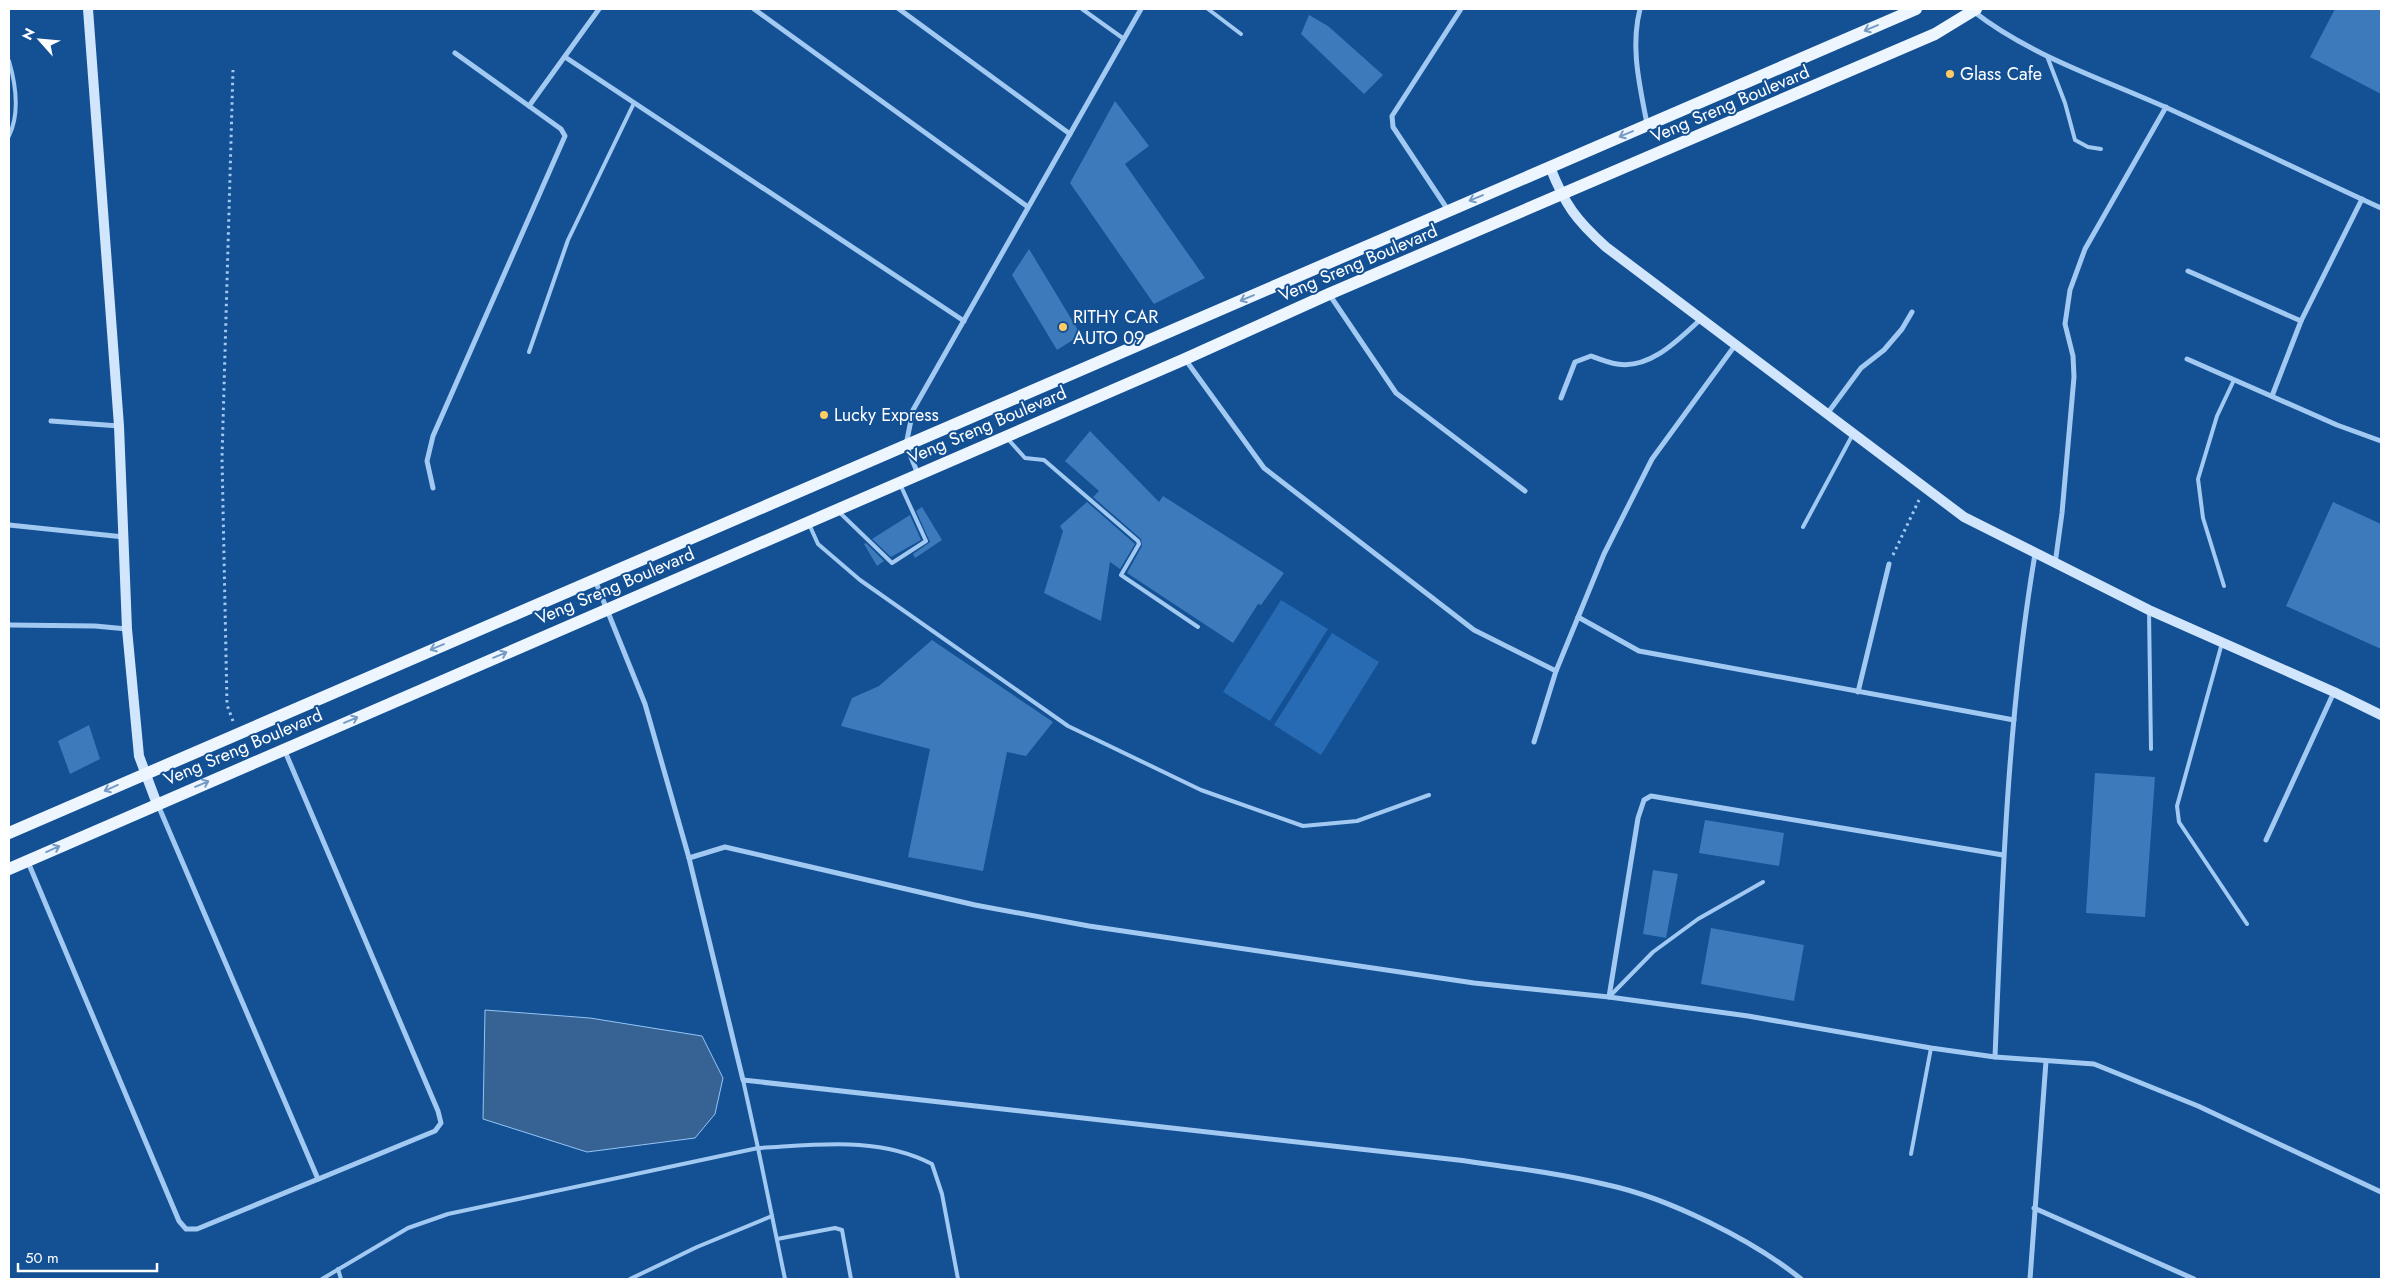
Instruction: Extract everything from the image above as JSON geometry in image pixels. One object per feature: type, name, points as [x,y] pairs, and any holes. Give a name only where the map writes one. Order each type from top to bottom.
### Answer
[{"type":"main road","name":"Veng Sreng Boulevard","points":[[9,833],[1916,9]]},
{"type":"main road","name":"Veng Sreng Boulevard","points":[[9,869],[1329,294],[1935,34],[1974,10]]},
{"type":"street","points":[[88,9],[119,426],[127,629],[139,756],[144,774],[318,1179]]},
{"type":"street","points":[[529,106],[599,9]]},
{"type":"street","points":[[754,9],[1028,207]]},
{"type":"street","points":[[899,9],[1070,134]]},
{"type":"street","points":[[918,474],[906,445],[913,410],[1141,9]]},
{"type":"street","points":[[1448,211],[1393,127],[1392,116],[1461,9]]},
{"type":"street","points":[[1640,9],[1635,36],[1636,70],[1648,125]]},
{"type":"street","points":[[1974,10],[1998,31],[2047,56],[2166,108],[2381,208]]},
{"type":"street","points":[[433,488],[427,461],[433,436],[565,136],[561,129],[455,53]]},
{"type":"street","points":[[565,57],[964,322]]},
{"type":"street","points":[[2055,564],[2062,513],[2074,377],[2073,356],[2065,324],[2070,290],[2085,249],[2166,108]]},
{"type":"street","points":[[1550,167],[1561,196],[1579,222],[1606,247],[1700,320],[1737,344],[1827,415],[1964,517],[2149,610],[2334,692],[2381,715]]},
{"type":"street","points":[[2272,396],[2301,321],[2362,200]]},
{"type":"street","points":[[2188,271],[2301,321]]},
{"type":"street","points":[[1329,294],[1396,393],[1525,491]]},
{"type":"street","points":[[1827,415],[1861,368],[1884,350],[1902,329],[1912,312]]},
{"type":"street","points":[[1561,398],[1575,362],[1591,356],[1618,365],[1641,361],[1664,352],[1700,320]]},
{"type":"street","points":[[1534,742],[1556,671],[1604,554],[1652,459],[1737,344]]},
{"type":"street","points":[[1185,358],[1264,468],[1474,630],[1556,671]]},
{"type":"street","points":[[2187,359],[2381,441]]},
{"type":"street","points":[[51,422],[119,426]]},
{"type":"street","points":[[9,525],[124,537]]},
{"type":"street","points":[[1995,1057],[2003,855],[2014,720],[2026,609],[2035,554]]},
{"type":"street","points":[[1858,692],[1889,564]]},
{"type":"street","points":[[594,579],[645,704],[689,858],[743,1080],[1458,1160],[1558,1175],[1610,1185],[1659,1201],[1749,1243],[1780,1262],[1800,1279]]},
{"type":"street","points":[[1578,617],[1639,651],[2014,720]]},
{"type":"street","points":[[9,625],[95,626],[127,629]]},
{"type":"street","points":[[2266,840],[2334,692]]},
{"type":"street","points":[[28,860],[179,1221],[186,1229],[197,1229],[436,1131],[441,1123],[284,749]]},
{"type":"street","points":[[1609,997],[1638,818],[1644,800],[1651,796],[2003,855]]},
{"type":"street","points":[[689,858],[725,847],[975,905],[1089,926],[1474,983],[1609,997],[1748,1016],[1995,1057],[2094,1064],[2198,1106],[2381,1192]]},
{"type":"street","points":[[2030,1279],[2046,1062]]},
{"type":"street","points":[[2034,1208],[2194,1279]]},
{"type":"lane","points":[[1082,9],[1124,39]]},
{"type":"lane","points":[[1208,9],[1241,34]]},
{"type":"lane","points":[[2047,56],[2065,104],[2075,140],[2088,147],[2102,149]]},
{"type":"lane","points":[[9,61],[16,94],[15,116],[9,136]]},
{"type":"lane","points":[[529,352],[568,240],[634,103]]},
{"type":"lane","points":[[2224,586],[2203,518],[2198,479],[2217,416],[2234,380]]},
{"type":"lane","points":[[1803,527],[1853,434]]},
{"type":"lane","points":[[1005,436],[1025,458],[1044,460],[1138,541],[1122,576],[1198,627]]},
{"type":"lane","points":[[837,509],[892,563],[926,541],[899,482]]},
{"type":"lane","points":[[808,522],[818,544],[860,580],[1068,726],[1201,790],[1303,826],[1357,821],[1429,795]]},
{"type":"lane","points":[[2149,610],[2151,749]]},
{"type":"lane","points":[[2222,642],[2177,806],[2179,822],[2246,924]]},
{"type":"lane","points":[[1609,997],[1653,952],[1698,919],[1763,882]]},
{"type":"lane","points":[[1911,1154],[1932,1048]]},
{"type":"lane","points":[[743,1080],[785,1279]]},
{"type":"lane","points":[[322,1279],[408,1228],[448,1214],[758,1148],[853,1143],[911,1154],[932,1164],[942,1194],[958,1279]]},
{"type":"lane","points":[[630,1279],[697,1247],[772,1216]]},
{"type":"lane","points":[[777,1238],[835,1228],[842,1230],[851,1279]]},
{"type":"lane","points":[[338,1269],[341,1279]]},
{"type":"path","points":[[233,70],[222,458],[227,705],[237,734]]},
{"type":"path","points":[[1889,564],[1925,488]]},
{"type":"shaded area","points":[[1281,600],[1328,629],[1270,721],[1223,692]]},
{"type":"shaded area","points":[[1332,633],[1379,662],[1321,755],[1274,725]]},
{"type":"shaded area","points":[[485,1010],[590,1018],[702,1036],[723,1078],[715,1114],[695,1138],[587,1152],[483,1119]]},
{"type":"building","points":[[2335,9],[2381,9],[2381,94],[2310,57]]},
{"type":"building","points":[[1309,15],[1328,26],[1383,75],[1364,94],[1301,34]]},
{"type":"building","points":[[1115,101],[1149,146],[1125,164],[1205,278],[1154,304],[1070,183]]},
{"type":"building","points":[[1029,249],[1081,335],[1057,350],[1012,275]]},
{"type":"building","points":[[1090,431],[1159,502],[1163,496],[1284,573],[1261,605],[1258,604],[1233,643],[1127,573],[1142,546],[1141,539],[1093,497],[1099,491],[1065,461]]},
{"type":"building","points":[[1087,502],[1135,544],[1120,569],[1110,562],[1101,621],[1044,593],[1063,531],[1060,526]]},
{"type":"building","points":[[2333,502],[2381,524],[2381,649],[2286,606]]},
{"type":"building","points":[[922,507],[942,540],[915,558],[913,554],[930,542],[916,511]]},
{"type":"building","points":[[910,515],[921,540],[891,557],[872,539]]},
{"type":"building","points":[[866,543],[884,561],[877,566],[864,544]]},
{"type":"building","points":[[932,640],[1053,722],[1026,756],[1007,752],[983,871],[908,857],[930,749],[841,726],[852,698],[879,686]]},
{"type":"building","points":[[89,725],[100,759],[70,774],[58,741]]},
{"type":"building","points":[[2095,773],[2155,777],[2145,917],[2086,913]]},
{"type":"building","points":[[1705,820],[1784,833],[1779,866],[1699,853]]},
{"type":"building","points":[[1653,870],[1678,874],[1666,938],[1643,934]]},
{"type":"building","points":[[1711,928],[1804,945],[1794,1001],[1701,984]]},
{"type":"place","name":"Glass Cafe","points":[[1950,74]]},
{"type":"place","name":"RITHY CAR AUTO 09","points":[[1063,327]]},
{"type":"place","name":"Lucky Express","points":[[824,415]]}]
